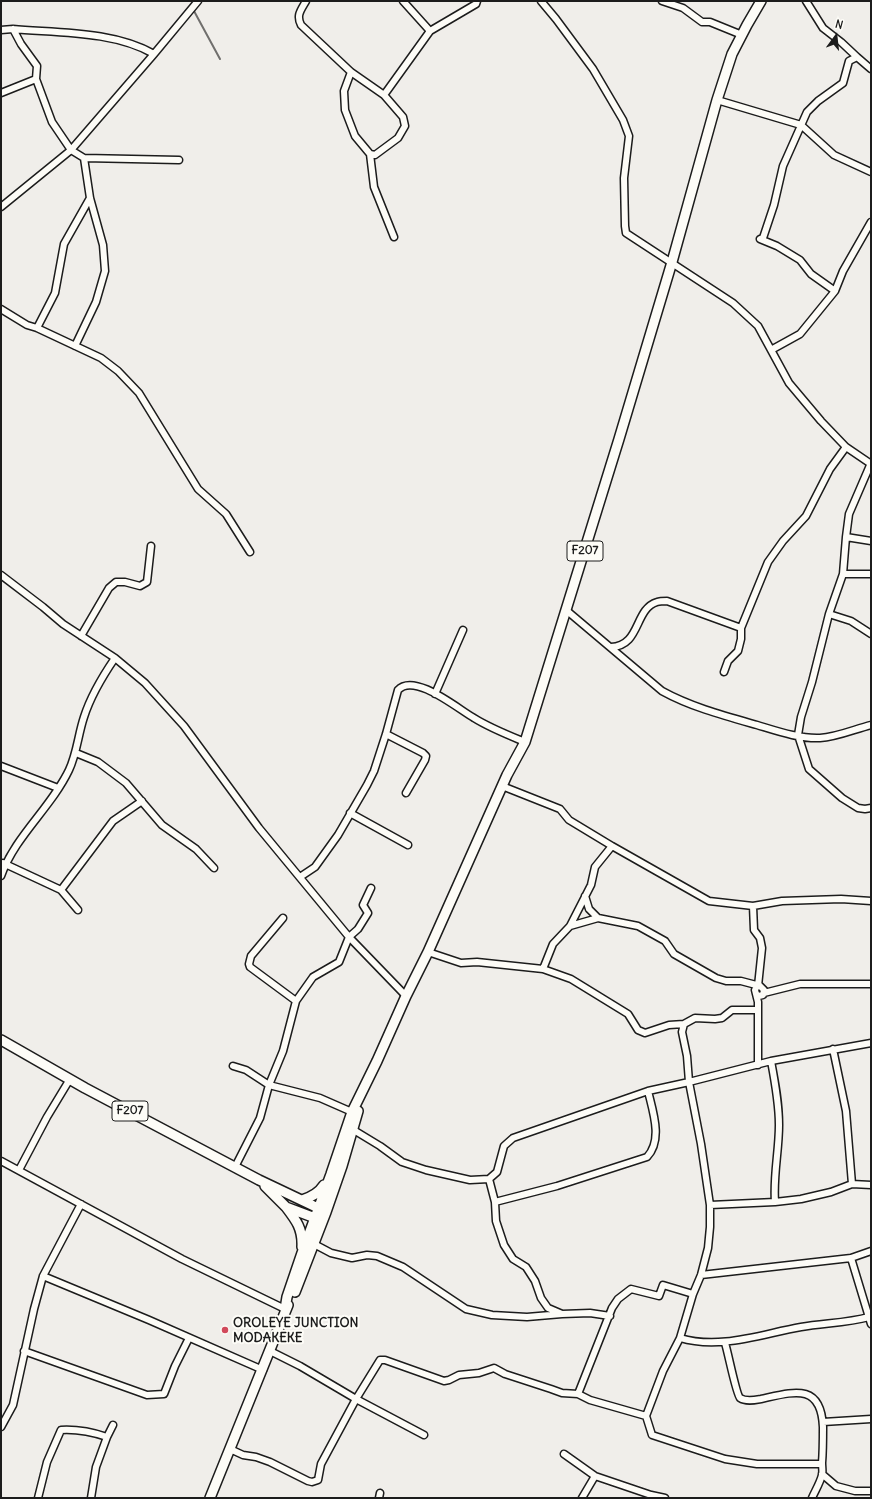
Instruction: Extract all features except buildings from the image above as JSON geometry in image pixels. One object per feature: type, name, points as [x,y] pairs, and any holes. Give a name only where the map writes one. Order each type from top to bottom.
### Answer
[{"type":"main road","name":"F207","points":[[210,1498],[263,1370],[286,1309],[292,1299],[314,1244],[331,1174],[352,1112],[428,952],[502,786],[525,742],[672,262],[717,100],[732,54],[761,1]]},
{"type":"main road","name":"F207","points":[[1,1040],[70,1079],[259,1180],[302,1200],[320,1215]]},
{"type":"main road","name":"F207","points":[[286,1309],[287,1297],[302,1253],[342,1166],[365,1086]]},
{"type":"main road","points":[[302,1200],[312,1197],[321,1190],[331,1174]]},
{"type":"main road","name":"F207","points":[[259,1180],[286,1207],[320,1215]]},
{"type":"main road","points":[[286,1207],[297,1221],[302,1234],[302,1253]]},
{"type":"street","points":[[1,207],[71,150],[198,1]]},
{"type":"street","points":[[306,1],[299,13],[298,19],[302,25],[351,72],[384,95],[403,117],[405,126],[398,138],[375,155],[370,154]]},
{"type":"street","points":[[403,1],[430,31]]},
{"type":"street","points":[[384,95],[430,31],[476,4],[477,1]]},
{"type":"street","points":[[540,1],[556,19],[593,69],[623,120],[629,136],[624,178],[626,233],[733,303],[758,326],[789,383],[821,421],[846,447],[871,464],[849,514],[843,574],[829,614],[812,682],[801,717],[798,735],[809,769],[842,798],[858,808],[871,808]]},
{"type":"street","points":[[662,1],[683,8],[702,22],[710,22],[742,35]]},
{"type":"street","points":[[806,1],[823,28],[871,69]]},
{"type":"street","points":[[1,30],[13,29],[93,35],[142,47],[154,54]]},
{"type":"street","points":[[13,29],[36,66],[36,79],[52,122],[71,150],[84,158],[179,160]]},
{"type":"street","points":[[835,291],[811,274],[800,260],[777,246],[760,239],[763,238],[774,205],[783,166],[807,112],[818,101],[843,83],[849,61],[857,58]]},
{"type":"street","points":[[351,72],[344,91],[345,110],[355,136],[370,154],[374,187],[394,237]]},
{"type":"street","points":[[1,93],[36,79]]},
{"type":"street","points":[[717,100],[801,125],[834,155],[871,172]]},
{"type":"street","points":[[75,346],[96,302],[105,271],[103,245],[90,198],[84,158]]},
{"type":"street","points":[[37,328],[55,293],[64,244],[90,198]]},
{"type":"street","points":[[771,350],[800,334],[835,291],[843,272],[871,222]]},
{"type":"street","points":[[1,309],[27,325],[37,328],[101,358],[113,366],[139,393],[198,489],[226,514],[250,552]]},
{"type":"street","points":[[724,672],[728,661],[738,651],[741,639],[741,628],[768,562],[806,516],[830,469],[846,447]]},
{"type":"street","points":[[846,537],[871,542]]},
{"type":"street","points":[[81,636],[109,588],[116,582],[125,582],[140,586],[147,582],[151,546]]},
{"type":"street","points":[[843,574],[871,574]]},
{"type":"street","points":[[1,575],[43,606],[62,624],[115,658],[145,683],[184,726],[259,828],[349,937],[406,996]]},
{"type":"street","points":[[611,647],[620,646],[630,640],[647,607],[657,602],[667,601],[741,628]]},
{"type":"street","points":[[566,610],[611,647],[628,664],[662,691],[678,700],[724,715],[813,738],[827,737],[871,725]]},
{"type":"street","points":[[829,614],[851,621],[871,634]]},
{"type":"street","points":[[435,694],[463,630]]},
{"type":"street","points":[[1,876],[3,863],[58,788],[69,770],[76,753],[83,719],[90,699],[115,658]]},
{"type":"street","points":[[300,877],[314,867],[338,835],[367,785],[374,771],[398,690],[402,686],[409,684],[416,685],[447,700],[474,718],[525,742]]},
{"type":"street","points":[[386,734],[424,753],[426,756],[406,793]]},
{"type":"street","points":[[76,753],[98,762],[126,783],[162,825],[196,849],[214,868]]},
{"type":"street","points":[[1,766],[58,788]]},
{"type":"street","points":[[502,786],[560,809],[569,820],[709,901],[754,906],[782,901],[840,898],[871,901]]},
{"type":"street","points":[[61,890],[113,821],[142,801]]},
{"type":"street","points":[[350,813],[408,846]]},
{"type":"street","points":[[543,969],[553,944],[570,926],[591,885],[595,868],[612,846]]},
{"type":"street","points":[[3,863],[61,890],[78,910]]},
{"type":"street","points":[[235,1167],[260,1118],[269,1085],[283,1051],[296,1001],[313,978],[339,962],[349,937],[358,929],[368,913],[363,905],[371,888]]},
{"type":"street","points":[[585,896],[589,909],[598,918]]},
{"type":"street","points":[[754,906],[754,930],[760,938],[762,948],[757,1010],[758,1064]]},
{"type":"street","points":[[283,918],[251,956],[249,964],[250,967],[296,1001]]},
{"type":"street","points":[[570,926],[598,918],[638,926],[665,941],[674,954],[716,978],[726,981],[741,981],[759,989],[780,990],[800,984],[871,984]]},
{"type":"street","points":[[428,952],[461,963],[477,962],[543,969],[571,979],[618,1006],[628,1014],[638,1030],[645,1033],[669,1025],[684,1024],[695,1018],[722,1018],[732,1010],[757,1010]]},
{"type":"street","points":[[684,1024],[682,1032],[687,1056],[689,1082],[701,1144],[710,1205],[708,1248],[701,1275],[693,1294],[680,1338],[663,1371],[646,1416],[652,1435],[725,1459],[757,1464],[822,1464]]},
{"type":"street","points":[[352,1129],[380,1146],[402,1162],[426,1170],[470,1180],[489,1179],[497,1172],[504,1146],[513,1138],[648,1091],[771,1061],[832,1049],[871,1044]]},
{"type":"street","points":[[832,1049],[846,1111],[852,1184]]},
{"type":"street","points":[[771,1061],[777,1096],[779,1126],[774,1185],[775,1202]]},
{"type":"street","points":[[233,1066],[246,1070],[269,1085],[320,1098],[352,1112]]},
{"type":"street","points":[[19,1170],[47,1116],[70,1079]]},
{"type":"street","points":[[495,1202],[557,1186],[647,1158],[652,1152],[655,1136],[654,1120],[648,1091]]},
{"type":"street","points":[[1,1160],[182,1259],[286,1309]]},
{"type":"street","points":[[489,1179],[495,1202],[496,1221],[504,1245],[513,1260],[526,1267],[535,1281],[541,1298],[548,1308],[562,1314]]},
{"type":"street","points":[[710,1205],[775,1202],[801,1199],[831,1192],[852,1184],[871,1185]]},
{"type":"street","points":[[1,1427],[13,1405],[34,1309],[43,1276],[81,1204]]},
{"type":"street","points":[[314,1244],[331,1253],[352,1258],[367,1255],[377,1256],[403,1267],[466,1309],[492,1315],[528,1317],[590,1313],[610,1316]]},
{"type":"street","points":[[701,1275],[851,1258],[871,1251]]},
{"type":"street","points":[[851,1258],[871,1324]]},
{"type":"street","points":[[43,1276],[263,1370]]},
{"type":"street","points":[[578,1394],[588,1366],[599,1345],[612,1308],[618,1299],[631,1289],[659,1296],[663,1285],[693,1294]]},
{"type":"street","points":[[680,1338],[694,1341],[725,1343],[801,1327],[828,1323],[853,1322],[868,1317]]},
{"type":"street","points":[[24,1352],[147,1395],[164,1394],[175,1366],[189,1338]]},
{"type":"street","points":[[725,1343],[732,1368],[736,1392],[739,1397],[745,1400],[755,1400],[784,1394],[799,1393],[810,1395],[820,1406],[823,1422],[824,1444],[822,1474],[812,1498]]},
{"type":"street","points":[[270,1351],[300,1366],[356,1399],[424,1436]]},
{"type":"street","points":[[230,1449],[243,1455],[256,1457],[270,1462],[312,1482],[318,1480],[321,1464],[356,1399],[380,1360],[385,1360],[444,1381],[459,1375],[494,1368],[505,1374],[562,1393],[578,1394],[590,1400],[646,1416]]},
{"type":"street","points":[[823,1422],[871,1419]]},
{"type":"street","points":[[91,1498],[96,1467],[107,1437],[114,1425]]},
{"type":"street","points":[[38,1498],[47,1462],[55,1440],[61,1430],[72,1429],[91,1432],[107,1437]]},
{"type":"street","points":[[564,1454],[595,1476],[650,1497],[665,1498]]},
{"type":"street","points":[[822,1474],[836,1486],[855,1491],[871,1491]]},
{"type":"street","points":[[582,1498],[595,1476]]},
{"type":"waterway","points":[[194,11],[220,59]]},
{"type":"place","name":"OROLEYE JUNCTION MODAKEKE","points":[[225,1330]]}]
